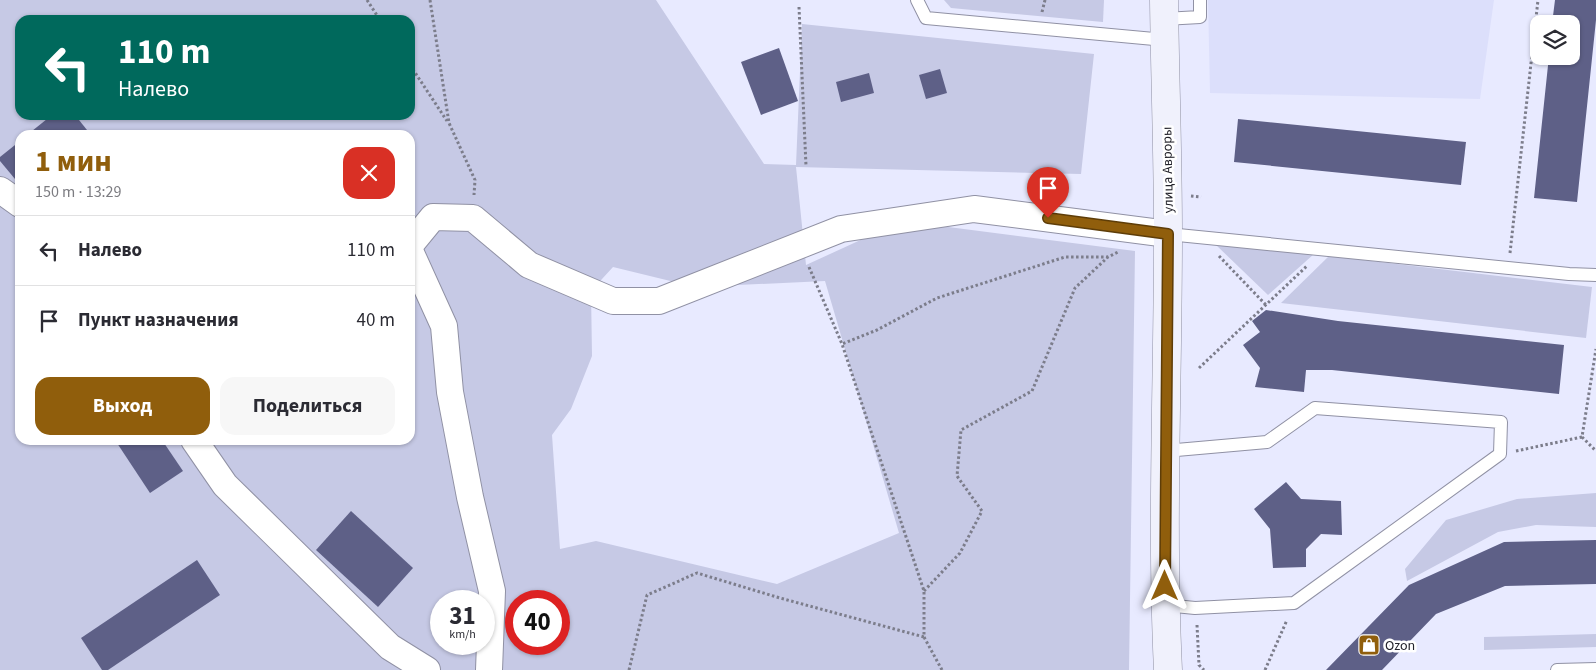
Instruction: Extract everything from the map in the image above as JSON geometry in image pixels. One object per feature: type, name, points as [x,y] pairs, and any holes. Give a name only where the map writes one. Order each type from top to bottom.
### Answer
[{"type":"street","name":"улица Авроры","points":[[1164,20],[1168,234],[1165,452],[1165,605],[1168,670]]},
{"type":"street","points":[[0,190],[15,200]]},
{"type":"street","points":[[415,239],[433,217],[473,218],[529,265],[613,301],[659,301],[841,229],[974,209],[1168,234]]},
{"type":"street","points":[[415,262],[444,326],[450,392],[470,497],[492,591],[489,670]]},
{"type":"street","points":[[197,445],[225,485],[390,647],[427,670]]},
{"type":"lane","points":[[917,0],[926,18],[1164,20],[1200,17],[1200,0]]},
{"type":"lane","points":[[1168,234],[1569,274],[1596,275]]},
{"type":"lane","points":[[1165,452],[1267,442],[1315,408],[1501,422],[1500,454],[1294,603],[1195,608],[1165,605]]},
{"type":"lane","points":[[1557,670],[1596,669]]},
{"type":"path","points":[[367,0],[377,15]]},
{"type":"path","points":[[430,0],[449,123]]},
{"type":"path","points":[[1508,268],[1538,0]]},
{"type":"path","points":[[799,7],[806,166]]},
{"type":"path","points":[[415,72],[449,123],[475,180],[473,218]]},
{"type":"path","points":[[1201,237],[1266,305]]},
{"type":"path","points":[[797,246],[814,276],[842,344],[924,592],[924,637],[942,670]]},
{"type":"path","points":[[1199,368],[1325,250]]},
{"type":"path","points":[[842,344],[876,330],[937,298],[1065,257],[1108,257],[1075,288],[1032,391],[961,430],[957,476],[982,511],[960,553],[924,592]]},
{"type":"path","points":[[1582,437],[1596,349]]},
{"type":"path","points":[[1582,437],[1596,451]]},
{"type":"path","points":[[1500,454],[1582,437]]},
{"type":"path","points":[[630,670],[647,595],[697,573],[780,598],[924,637]]},
{"type":"path","points":[[1265,670],[1294,603]]},
{"type":"path","points":[[1195,608],[1200,670]]},
{"type":"path","points":[[1200,665],[1204,670]]},
{"type":"shaded area","points":[[0,0],[656,0],[764,164],[796,165],[802,24],[1094,54],[1081,174],[796,167],[806,265],[902,221],[1135,251],[1129,670],[0,670]],"holes":[[[613,267],[695,287],[825,281],[899,533],[777,584],[596,541],[560,549],[552,435],[571,409],[592,356],[591,291]]]},
{"type":"shaded area","points":[[944,0],[1104,0],[1103,22],[951,8]]},
{"type":"shaded area","points":[[1208,0],[1494,0],[1480,99],[1210,93]]},
{"type":"shaded area","points":[[1215,244],[1314,254],[1268,295]]},
{"type":"shaded area","points":[[1329,256],[1592,287],[1586,338],[1281,303]]},
{"type":"shaded area","points":[[1596,493],[1596,527],[1536,525],[1498,532],[1407,581],[1405,569],[1446,520],[1517,499]]},
{"type":"shaded area","points":[[1596,634],[1596,647],[1484,650],[1484,637]]},
{"type":"building","points":[[1555,0],[1596,0],[1596,20],[1577,202],[1534,198],[1548,65],[1580,65],[1580,15],[1553,15]]},
{"type":"building","points":[[779,48],[798,101],[761,115],[741,62]]},
{"type":"building","points":[[940,69],[947,93],[926,99],[919,75]]},
{"type":"building","points":[[869,73],[874,93],[841,102],[836,82]]},
{"type":"building","points":[[1238,119],[1466,142],[1461,185],[1234,162]]},
{"type":"building","points":[[46,120],[79,120],[87,130],[33,130]]},
{"type":"building","points":[[15,145],[15,179],[0,161],[0,157]]},
{"type":"building","points":[[1266,310],[1338,321],[1564,345],[1559,394],[1332,370],[1306,370],[1304,392],[1255,387],[1260,368],[1243,345],[1260,332],[1252,321]]},
{"type":"building","points":[[118,445],[165,445],[183,471],[150,493]]},
{"type":"building","points":[[1286,482],[1301,499],[1341,501],[1342,535],[1321,534],[1306,549],[1306,567],[1273,568],[1270,529],[1254,509]]},
{"type":"building","points":[[351,511],[413,568],[378,607],[316,550]]},
{"type":"building","points":[[1596,540],[1596,584],[1505,586],[1436,614],[1382,670],[1326,670],[1409,585],[1504,542]]},
{"type":"building","points":[[197,560],[220,595],[108,670],[102,670],[81,638]]},
{"type":"place","name":"Ozon","points":[[1369,645]]},
{"type":"route","points":[[1048,218],[1168,234],[1165,586]]}]
